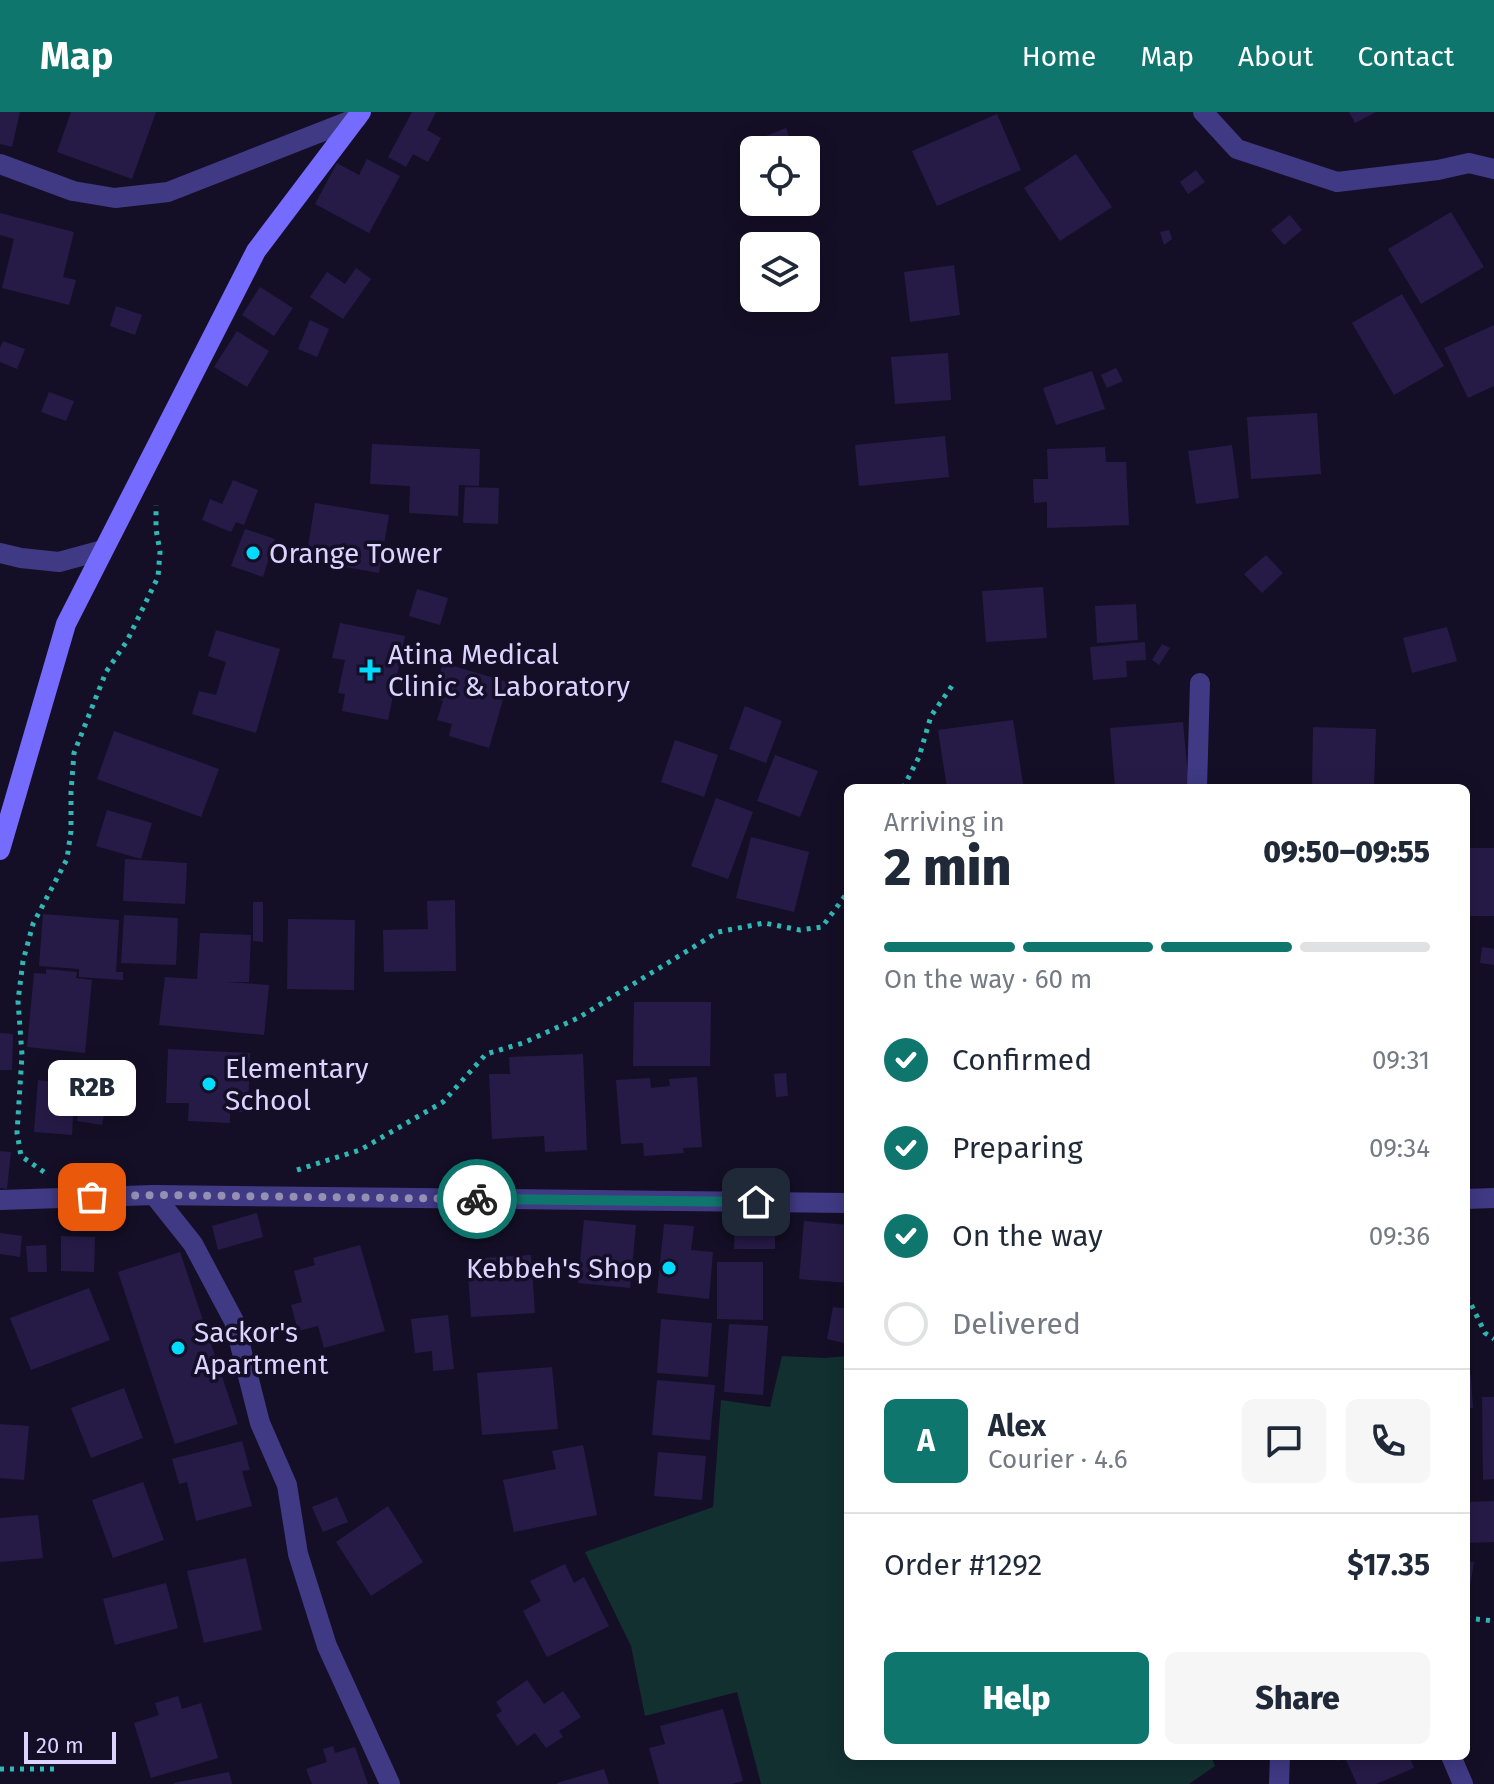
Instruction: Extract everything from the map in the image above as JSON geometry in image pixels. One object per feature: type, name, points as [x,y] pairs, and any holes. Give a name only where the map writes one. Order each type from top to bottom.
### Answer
[{"type":"main road","points":[[0,850],[66,624],[256,251],[359,115]]},
{"type":"street","points":[[1203,112],[1237,149],[1337,182],[1438,170],[1469,163],[1494,169]]},
{"type":"street","points":[[0,164],[73,191],[115,198],[168,192],[359,115]]},
{"type":"street","points":[[0,553],[59,562],[103,550]]},
{"type":"street","points":[[1197,784],[1200,683]]},
{"type":"street","points":[[154,1195],[193,1244],[234,1321],[260,1423],[287,1485],[298,1554],[327,1646],[390,1784]]},
{"type":"street","points":[[0,1200],[154,1195],[844,1203]]},
{"type":"street","points":[[1470,1199],[1494,1198]]},
{"type":"street","points":[[1279,1784],[1280,1760]]},
{"type":"street","points":[[1453,1760],[1463,1784]]},
{"type":"path","points":[[48,1175],[24,1160],[19,1153],[17,1133],[22,1055],[18,1001],[23,961],[33,924],[67,859],[74,753],[106,672],[127,641],[158,577],[157,499]]},
{"type":"path","points":[[905,784],[919,757],[931,716],[954,683]]},
{"type":"path","points":[[264,1197],[298,1169],[360,1150],[443,1102],[486,1054],[523,1043],[578,1018],[718,932],[764,923],[800,930],[822,927],[844,897]]},
{"type":"path","points":[[1470,1302],[1485,1333],[1494,1339]]},
{"type":"path","points":[[1470,1618],[1494,1621]]},
{"type":"path","points":[[0,1769],[60,1769]]},
{"type":"green space","points":[[782,1356],[844,1356],[844,1760],[1213,1760],[1215,1766],[1189,1784],[761,1784],[737,1692],[645,1716],[631,1646],[585,1552],[713,1507],[721,1400],[770,1407]]},
{"type":"building","points":[[0,112],[20,112],[12,147],[0,144]]},
{"type":"building","points":[[71,112],[156,112],[132,179],[57,152]]},
{"type":"building","points":[[412,112],[436,112],[427,130],[441,138],[428,162],[413,154],[406,167],[388,157]]},
{"type":"building","points":[[1349,112],[1376,112],[1355,123]]},
{"type":"building","points":[[997,114],[1021,170],[937,206],[912,151]]},
{"type":"building","points":[[786,128],[789,136],[766,136]]},
{"type":"building","points":[[1076,154],[1112,207],[1060,241],[1024,188]]},
{"type":"building","points":[[367,159],[400,176],[369,233],[315,204],[337,163],[359,175]]},
{"type":"building","points":[[1196,170],[1205,182],[1188,194],[1180,182]]},
{"type":"building","points":[[1451,212],[1484,267],[1421,304],[1388,249]]},
{"type":"building","points":[[0,213],[74,232],[63,277],[76,280],[69,305],[2,288],[14,239],[0,235]]},
{"type":"building","points":[[1290,215],[1302,230],[1284,245],[1271,230]]},
{"type":"building","points":[[1169,230],[1172,239],[1164,245],[1160,232]]},
{"type":"building","points":[[954,265],[960,315],[910,322],[904,272]]},
{"type":"building","points":[[356,268],[371,279],[343,319],[310,297],[327,272],[345,284]]},
{"type":"building","points":[[260,287],[293,308],[274,336],[242,315]]},
{"type":"building","points":[[1402,294],[1444,366],[1394,395],[1352,323]]},
{"type":"building","points":[[116,306],[142,315],[135,335],[110,326]]},
{"type":"building","points":[[310,320],[329,329],[317,357],[298,349]]},
{"type":"building","points":[[1494,325],[1494,386],[1468,398],[1444,348]]},
{"type":"building","points":[[237,331],[269,351],[247,387],[214,367]]},
{"type":"building","points":[[3,341],[25,349],[17,369],[0,362]]},
{"type":"building","points":[[948,353],[951,400],[895,404],[891,357]]},
{"type":"building","points":[[1116,368],[1123,381],[1107,388],[1101,375]]},
{"type":"building","points":[[1092,371],[1105,409],[1056,425],[1043,388]]},
{"type":"building","points":[[49,392],[74,401],[66,421],[41,412]]},
{"type":"building","points":[[1317,413],[1321,474],[1251,479],[1247,417]]},
{"type":"building","points":[[945,436],[949,477],[859,486],[855,445]]},
{"type":"building","points":[[372,444],[480,449],[479,486],[459,485],[458,516],[409,513],[410,486],[370,484]]},
{"type":"building","points":[[1232,445],[1239,498],[1196,504],[1188,451]]},
{"type":"building","points":[[1105,447],[1106,462],[1126,462],[1129,525],[1047,528],[1047,502],[1034,503],[1033,479],[1048,479],[1047,449]]},
{"type":"building","points":[[233,480],[258,490],[244,525],[236,522],[231,532],[202,520],[210,499],[222,504]]},
{"type":"building","points":[[465,487],[499,488],[498,524],[463,523]]},
{"type":"building","points":[[315,503],[389,515],[379,573],[306,560]]},
{"type":"building","name":"Orange Tower","points":[[245,529],[275,539],[263,577],[231,566]]},
{"type":"building","points":[[1266,555],[1283,573],[1262,593],[1244,574]]},
{"type":"building","points":[[1043,587],[1047,638],[986,642],[982,591]]},
{"type":"building","points":[[417,589],[448,598],[440,625],[409,616]]},
{"type":"building","points":[[1136,604],[1138,640],[1097,643],[1095,606]]},
{"type":"building","name":"Atina Medical Clinic & Laboratory","points":[[340,623],[405,636],[388,720],[342,711],[345,694],[338,693],[345,660],[332,658]]},
{"type":"building","points":[[1447,627],[1457,661],[1412,673],[1403,638]]},
{"type":"building","points":[[216,630],[280,649],[256,733],[192,714],[199,691],[216,695],[226,662],[208,656]]},
{"type":"building","points":[[1145,642],[1146,660],[1126,661],[1127,677],[1093,680],[1090,647]]},
{"type":"building","points":[[1162,644],[1170,648],[1159,665],[1152,660]]},
{"type":"building","points":[[443,663],[508,682],[489,748],[449,736],[452,724],[437,720],[443,701],[433,698]]},
{"type":"building","points":[[745,706],[782,721],[766,763],[729,749]]},
{"type":"building","points":[[1013,720],[1023,784],[946,784],[938,730]]},
{"type":"building","points":[[1183,722],[1189,784],[1115,784],[1110,728]]},
{"type":"building","points":[[1313,727],[1376,729],[1374,784],[1312,784]]},
{"type":"building","points":[[114,731],[219,769],[201,817],[97,779]]},
{"type":"building","points":[[675,740],[718,755],[704,797],[661,782]]},
{"type":"building","points":[[775,755],[818,771],[800,817],[757,801]]},
{"type":"building","points":[[716,798],[753,812],[728,879],[691,866]]},
{"type":"building","points":[[107,810],[152,823],[141,859],[96,846]]},
{"type":"building","points":[[751,837],[809,852],[794,912],[736,898]]},
{"type":"building","points":[[1470,848],[1494,848],[1494,916],[1470,916]]},
{"type":"building","points":[[125,859],[187,863],[185,904],[123,901]]},
{"type":"building","points":[[455,900],[456,971],[384,972],[383,930],[428,929],[427,901]]},
{"type":"building","points":[[253,902],[263,902],[263,942],[253,941]]},
{"type":"building","points":[[43,914],[119,920],[116,972],[123,972],[123,980],[79,977],[79,969],[39,966]]},
{"type":"building","points":[[124,915],[178,918],[176,965],[121,963]]},
{"type":"building","points":[[288,919],[355,920],[354,990],[287,989]]},
{"type":"building","points":[[200,933],[251,935],[249,982],[226,982],[269,985],[264,1035],[159,1025],[165,977],[197,979]]},
{"type":"building","points":[[1482,947],[1494,949],[1494,965],[1480,963]]},
{"type":"building","points":[[46,969],[77,972],[76,978],[92,980],[85,1053],[27,1047],[34,973],[46,974]]},
{"type":"building","points":[[634,1002],[711,1002],[710,1066],[633,1066]]},
{"type":"building","points":[[0,1033],[13,1034],[12,1070],[0,1070]]},
{"type":"building","points":[[168,1049],[250,1053],[248,1112],[230,1112],[230,1123],[188,1121],[189,1103],[166,1103]]},
{"type":"building","points":[[583,1054],[587,1150],[545,1152],[544,1136],[492,1139],[489,1074],[510,1074],[509,1057]]},
{"type":"building","points":[[786,1073],[788,1096],[776,1097],[774,1074]]},
{"type":"building","points":[[697,1077],[702,1147],[683,1148],[684,1153],[644,1156],[643,1143],[621,1144],[616,1080],[650,1078],[651,1088],[670,1086],[669,1079]]},
{"type":"building","points":[[38,1080],[75,1084],[72,1135],[34,1132]]},
{"type":"building","points":[[82,1088],[108,1093],[102,1125],[77,1121]]},
{"type":"building","points":[[0,1151],[11,1152],[7,1189],[0,1188]]},
{"type":"building","points":[[257,1213],[263,1237],[218,1250],[212,1226]]},
{"type":"building","points":[[735,1217],[775,1218],[775,1249],[734,1249]]},
{"type":"building","points":[[584,1220],[636,1225],[630,1288],[578,1283]]},
{"type":"building","points":[[804,1221],[844,1225],[844,1283],[799,1279]]},
{"type":"building","points":[[664,1224],[694,1226],[691,1250],[713,1252],[709,1299],[657,1293]]},
{"type":"building","points":[[0,1233],[22,1236],[20,1257],[0,1254]]},
{"type":"building","points":[[61,1236],[95,1237],[94,1272],[61,1271]]},
{"type":"building","points":[[46,1245],[47,1272],[28,1272],[26,1246]]},
{"type":"building","points":[[360,1245],[385,1331],[324,1348],[318,1326],[298,1331],[291,1305],[302,1302],[294,1271],[315,1265],[313,1258]]},
{"type":"building","name":"Sackor's Apartment","points":[[180,1252],[238,1424],[175,1444],[118,1272]]},
{"type":"building","points":[[531,1255],[535,1313],[471,1317],[467,1259]]},
{"type":"building","points":[[717,1262],[763,1262],[763,1320],[717,1319]]},
{"type":"building","points":[[89,1288],[110,1340],[31,1370],[10,1318]]},
{"type":"building","points":[[833,1307],[844,1308],[844,1343],[827,1339]]},
{"type":"building","points":[[448,1315],[454,1369],[433,1371],[432,1351],[415,1353],[411,1319]]},
{"type":"building","points":[[661,1319],[712,1323],[708,1377],[657,1373]]},
{"type":"building","points":[[729,1324],[768,1326],[763,1395],[724,1392]]},
{"type":"building","points":[[552,1367],[558,1429],[482,1435],[477,1373]]},
{"type":"building","points":[[1470,1375],[1471,1375],[1473,1408],[1470,1408]]},
{"type":"building","points":[[657,1380],[715,1385],[710,1440],[652,1435]]},
{"type":"building","points":[[124,1388],[143,1438],[91,1458],[71,1408]]},
{"type":"building","points":[[1482,1397],[1494,1397],[1494,1479],[1483,1480]]},
{"type":"building","points":[[0,1424],[29,1426],[24,1480],[0,1478]]},
{"type":"building","points":[[242,1441],[250,1470],[242,1471],[252,1506],[196,1521],[187,1482],[179,1484],[172,1459]]},
{"type":"building","points":[[583,1445],[597,1515],[514,1532],[503,1480],[556,1469],[552,1451]]},
{"type":"building","points":[[658,1452],[706,1456],[702,1500],[654,1496]]},
{"type":"building","points":[[143,1482],[164,1540],[113,1558],[92,1500]]},
{"type":"building","points":[[337,1497],[348,1522],[323,1532],[312,1507]]},
{"type":"building","points":[[1494,1501],[1494,1542],[1470,1543],[1470,1502]]},
{"type":"building","points":[[388,1506],[423,1562],[371,1596],[336,1542]]},
{"type":"building","points":[[38,1515],[43,1558],[0,1562],[0,1518]]},
{"type":"building","points":[[246,1558],[262,1630],[204,1643],[187,1571]]},
{"type":"building","points":[[1470,1562],[1474,1562],[1470,1586]]},
{"type":"building","points":[[565,1564],[574,1583],[584,1577],[609,1626],[547,1657],[523,1611],[541,1601],[530,1581]]},
{"type":"building","points":[[166,1583],[178,1628],[115,1645],[103,1599]]},
{"type":"building","points":[[527,1680],[544,1704],[563,1691],[581,1717],[559,1731],[563,1737],[546,1748],[535,1733],[517,1746],[496,1715],[502,1711],[496,1702]]},
{"type":"building","points":[[178,1696],[182,1709],[201,1703],[218,1758],[151,1778],[134,1723],[159,1715],[155,1703]]},
{"type":"building","points":[[723,1709],[743,1781],[732,1784],[659,1784],[649,1748],[665,1744],[660,1726]]},
{"type":"building","points":[[333,1746],[335,1753],[355,1747],[368,1784],[312,1784],[306,1769],[327,1762],[323,1749]]},
{"type":"building","points":[[1346,1760],[1411,1760],[1414,1768],[1376,1784],[1357,1784]]},
{"type":"building","points":[[604,1769],[609,1784],[557,1784],[557,1783]]},
{"type":"building","points":[[229,1772],[232,1784],[174,1784],[174,1783]]},
{"type":"way so far","points":[[92,1197],[477,1199]]},
{"type":"place","name":"Orange Tower","points":[[253,553]]},
{"type":"place","name":"Atina Medical Clinic & Laboratory","points":[[370,670]]},
{"type":"place","name":"Elementary School","points":[[209,1084]]},
{"type":"place","name":"R2B","points":[[92,1197]]},
{"type":"place","name":"Kebbeh's Shop","points":[[669,1268]]},
{"type":"place","name":"Sackor's Apartment","points":[[178,1348]]},
{"type":"route","points":[[477,1199],[756,1202]]}]
